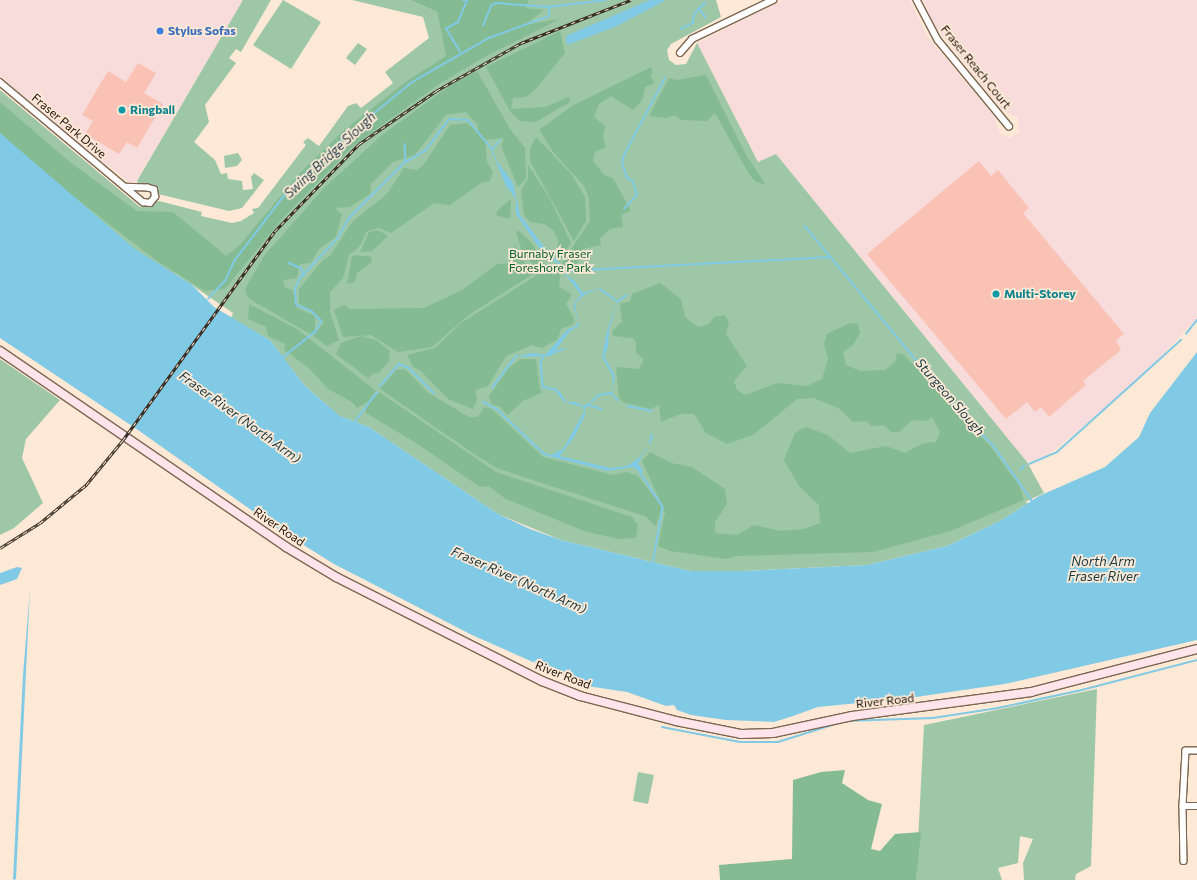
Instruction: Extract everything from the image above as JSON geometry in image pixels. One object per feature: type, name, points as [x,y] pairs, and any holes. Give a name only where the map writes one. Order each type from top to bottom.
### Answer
[{"type":"street","points":[[680,53],[692,39],[773,0]]},
{"type":"street","name":"Fraser Reach Court","points":[[917,0],[938,40],[1009,126]]},
{"type":"street","name":"Fraser Park Drive","points":[[0,82],[145,204],[155,197],[154,190],[148,188],[125,187]]},
{"type":"street","name":"River Road","points":[[0,351],[336,577],[542,681],[580,696],[676,721],[741,734],[774,733],[852,716],[915,710],[1031,692],[1197,649]]},
{"type":"street","points":[[1184,861],[1186,751],[1197,751]]},
{"type":"street","points":[[1184,806],[1197,806]]},
{"type":"shaded area","points":[[0,0],[243,0],[134,185],[85,149],[0,76]]},
{"type":"shaded area","points":[[783,0],[910,0],[927,36],[994,116],[1000,134],[1009,138],[1019,133],[1018,118],[1002,110],[935,27],[923,0],[1197,0],[1197,318],[1139,380],[1047,456],[1027,462],[776,154],[758,162],[697,43]]},
{"type":"green space","points":[[243,0],[271,0],[241,52],[236,49],[229,58],[236,63],[205,105],[209,122],[194,142],[215,160],[221,174],[227,173],[228,179],[242,181],[243,190],[253,189],[251,177],[254,173],[264,180],[242,208],[229,211],[158,194],[150,184],[138,184],[137,181]]},
{"type":"green space","points":[[283,0],[321,22],[291,69],[253,45]]},
{"type":"green space","name":"Burnaby Fraser Foreshore Park","points":[[352,0],[410,0],[437,12],[446,54],[454,0],[716,0],[721,17],[671,44],[667,50],[669,60],[676,65],[686,64],[697,43],[758,162],[776,154],[1027,462],[1044,493],[1025,502],[1028,503],[1000,521],[947,546],[867,565],[743,571],[690,571],[561,540],[498,514],[369,427],[340,416],[305,386],[271,341],[231,318],[233,313],[174,273],[162,274],[0,153],[0,90],[140,207],[159,201],[202,212],[201,216],[232,223],[241,221],[254,213],[252,209],[258,208],[306,145],[303,142],[308,138],[319,146],[348,106],[356,103],[361,108],[393,83],[385,72],[429,38],[423,17]]},
{"type":"green space","points":[[410,0],[529,0],[526,8],[544,10],[525,25],[560,19],[488,55],[439,84],[353,146],[282,219],[225,289],[205,291],[157,261],[43,173],[0,133],[0,102],[71,163],[137,211],[173,212],[226,256],[240,245],[298,175],[342,132],[407,81],[446,56],[437,12]]},
{"type":"green space","points":[[560,31],[565,53],[534,91],[526,97],[513,98],[511,109],[545,107],[569,97],[570,102],[536,122],[520,121],[510,111],[486,67]]},
{"type":"green space","points":[[358,43],[367,49],[355,65],[346,58]]},
{"type":"green space","points":[[651,67],[653,73],[650,76],[655,83],[645,87],[643,99],[633,110],[611,96],[599,104],[594,117],[605,126],[603,138],[606,147],[595,152],[593,161],[604,175],[613,178],[631,211],[621,215],[623,227],[610,229],[600,238],[601,245],[583,249],[575,269],[568,268],[562,263],[590,221],[589,198],[584,186],[554,153],[539,130],[572,106]]},
{"type":"green space","points":[[477,71],[510,129],[525,148],[526,178],[518,187],[501,146],[504,138],[485,140],[487,162],[493,172],[490,181],[481,183],[450,205],[434,203],[391,233],[379,228],[367,231],[360,246],[349,255],[343,278],[330,292],[330,312],[339,340],[327,346],[313,336],[324,322],[299,303],[299,289],[323,260],[330,256],[352,222],[387,194],[404,168],[417,170],[424,164],[450,125],[467,123],[478,132],[478,125],[466,112],[446,115],[415,155],[393,162],[371,184],[370,194],[350,207],[335,208],[342,214],[336,237],[318,250],[311,263],[300,264],[297,278],[283,280],[285,287],[293,291],[297,308],[315,316],[315,331],[310,334],[248,298],[245,289],[264,256],[323,189],[382,135],[451,85]]},
{"type":"green space","points":[[706,75],[746,155],[766,185],[755,181],[748,172],[715,113],[707,121],[682,120],[674,115],[666,118],[649,116],[669,78],[677,80]]},
{"type":"green space","points":[[536,137],[572,175],[585,197],[586,221],[574,241],[530,161],[530,149]]},
{"type":"green space","points":[[238,153],[242,160],[237,166],[225,168],[224,156]]},
{"type":"green space","points":[[528,165],[550,199],[571,243],[560,260],[557,256],[558,239],[553,230],[544,224],[530,222],[524,215],[521,191],[528,178]]},
{"type":"green space","points":[[511,199],[510,219],[496,215],[498,210]]},
{"type":"green space","points":[[378,230],[388,236],[372,251],[360,252],[369,232]]},
{"type":"green space","points":[[519,231],[531,242],[544,263],[545,268],[541,270],[523,256],[516,232]]},
{"type":"green space","points":[[515,244],[519,257],[535,273],[470,314],[432,347],[398,352],[371,335],[343,337],[334,310],[344,305],[350,309],[424,308],[462,290],[497,264],[513,263]]},
{"type":"green space","points":[[356,255],[371,257],[372,262],[357,273],[355,282],[347,284],[352,256]]},
{"type":"green space","points":[[555,267],[561,268],[559,287],[572,294],[566,304],[575,321],[573,324],[561,329],[558,339],[542,348],[532,345],[506,356],[488,386],[475,390],[477,400],[473,409],[448,399],[421,371],[413,367],[407,355],[435,348],[461,323],[540,273]]},
{"type":"green space","points":[[660,283],[681,299],[685,317],[698,327],[709,324],[714,317],[725,315],[729,323],[726,334],[747,366],[734,381],[737,390],[745,395],[777,383],[807,386],[822,379],[828,359],[824,344],[827,334],[850,323],[858,324],[860,333],[853,345],[843,352],[846,365],[860,371],[885,370],[895,362],[897,353],[904,355],[990,446],[1019,485],[1024,500],[950,531],[873,552],[736,556],[727,559],[670,551],[658,546],[665,512],[642,461],[650,452],[671,463],[692,467],[725,489],[727,504],[715,522],[715,533],[737,535],[754,525],[781,531],[804,529],[820,523],[819,505],[799,486],[784,460],[795,433],[806,427],[828,435],[850,453],[886,446],[905,453],[924,443],[936,442],[940,432],[932,417],[927,421],[912,420],[899,432],[891,432],[884,425],[871,426],[867,421],[853,422],[840,409],[814,398],[797,399],[753,435],[727,444],[706,433],[694,414],[680,414],[661,422],[659,405],[651,409],[625,403],[619,398],[616,367],[639,369],[644,359],[636,353],[636,342],[633,338],[613,336],[612,331],[622,322],[620,304],[630,301],[632,294]]},
{"type":"green space","points":[[249,304],[297,329],[376,391],[369,401],[357,408],[352,402],[328,389],[308,367],[284,350],[285,344],[268,336],[266,327],[248,319]]},
{"type":"green space","points":[[361,336],[376,340],[390,351],[389,361],[379,373],[373,373],[368,378],[336,354],[341,343]]},
{"type":"green space","points":[[0,359],[60,400],[26,439],[22,458],[43,503],[14,528],[0,535]]},
{"type":"green space","points":[[520,359],[536,359],[540,390],[543,392],[523,401],[507,415],[501,407],[491,404],[489,396],[509,368]]},
{"type":"green space","points":[[405,369],[427,392],[469,417],[478,417],[484,407],[492,409],[543,457],[613,475],[627,472],[638,476],[662,507],[656,526],[645,516],[497,468],[474,454],[380,389],[396,370]]},
{"type":"green space","points":[[379,392],[496,472],[632,517],[638,525],[636,538],[619,539],[584,531],[506,499],[488,486],[480,487],[416,443],[366,413],[366,406]]},
{"type":"green space","points":[[1097,689],[1091,866],[1076,874],[1075,880],[1024,880],[1023,863],[1033,839],[1020,836],[1018,863],[998,868],[1002,880],[916,880],[924,725]]},
{"type":"green space","points":[[845,770],[842,783],[868,800],[882,804],[871,849],[880,851],[895,834],[921,832],[916,880],[720,880],[719,865],[792,859],[793,780],[821,772]]},
{"type":"green space","points":[[638,772],[654,775],[648,804],[633,801]]},
{"type":"water","points":[[650,0],[666,0],[617,26],[567,45],[566,36]]},
{"type":"water","name":"North Arm Fraser River","points":[[0,133],[135,249],[191,284],[214,307],[271,341],[305,386],[340,416],[369,427],[498,514],[530,529],[561,540],[690,571],[743,571],[867,565],[947,546],[1000,521],[1039,496],[1105,467],[1139,437],[1150,413],[1197,352],[1197,642],[1052,677],[801,714],[760,726],[713,721],[669,711],[625,694],[588,689],[543,672],[347,575],[289,538],[0,340]]},
{"type":"water","points":[[502,139],[493,150],[496,160],[513,183],[520,215],[551,256],[542,252],[516,214],[516,199],[506,186],[492,152],[492,149],[498,141]]},
{"type":"water","points":[[566,275],[574,280],[583,293],[600,288],[584,295],[575,303],[579,326],[570,331],[551,356],[515,357],[532,353],[545,355],[568,329],[576,326],[578,321],[573,304],[581,295]]},
{"type":"water","points":[[618,300],[609,330],[608,347],[604,356],[615,376],[612,394],[613,377],[602,357],[607,331]]},
{"type":"water","points":[[554,389],[560,392],[566,402],[575,402],[583,406],[593,401],[585,409],[585,415],[574,437],[560,456],[610,468],[627,466],[640,457],[650,442],[638,463],[643,471],[641,473],[633,467],[608,471],[549,456],[563,449],[584,412],[583,407],[564,402]]},
{"type":"water","points":[[17,567],[22,568],[17,579],[0,585],[0,573]]},
{"type":"water","points":[[30,589],[16,879],[13,880],[23,675]]},
{"type":"pier","points":[[0,338],[138,430],[278,529],[334,564],[472,635],[587,686],[627,692],[666,706],[674,705],[677,710],[691,715],[726,720],[776,722],[818,707],[970,692],[1197,640],[1197,644],[1053,679],[945,697],[802,716],[760,728],[713,723],[669,713],[625,696],[587,691],[542,674],[346,577],[212,489],[0,342]]},
{"type":"building","name":"Ringball","points":[[138,63],[156,73],[144,93],[163,104],[137,148],[127,142],[119,154],[85,134],[93,121],[82,115],[108,71],[126,82]]},
{"type":"building","name":"Multi-Storey","points":[[979,161],[991,176],[998,170],[1029,208],[1023,213],[1124,334],[1116,340],[1121,350],[1083,381],[1086,385],[1049,417],[1041,407],[1035,412],[1027,402],[1006,419],[867,254]]},
{"type":"waterway","points":[[460,52],[446,29],[458,22],[467,1],[462,0]]},
{"type":"waterway","points":[[483,26],[491,6],[496,3],[549,7],[606,0]]},
{"type":"waterway","points":[[681,29],[693,23],[694,14],[705,3]]},
{"type":"waterway","name":"Swing Bridge Slough","points":[[208,299],[225,281],[235,260],[290,188],[344,138],[411,83],[489,38],[549,16],[549,7]]},
{"type":"waterway","points":[[699,8],[706,18]]},
{"type":"waterway","points":[[624,209],[637,195],[633,182],[627,178],[622,163],[624,155],[665,78]]},
{"type":"waterway","points":[[282,358],[316,331],[321,321],[312,312],[296,305],[295,289],[300,278],[338,238],[348,219],[404,163],[425,151],[449,119],[468,120],[492,149]]},
{"type":"waterway","points":[[405,144],[406,161]]},
{"type":"waterway","name":"Sturgeon Slough","points":[[805,226],[958,410],[993,445],[1033,502]]},
{"type":"waterway","points":[[551,256],[565,269],[567,275]]},
{"type":"waterway","points":[[566,271],[831,257]]},
{"type":"waterway","points":[[289,263],[301,268],[304,275]]},
{"type":"waterway","points":[[600,289],[617,301]]},
{"type":"waterway","points":[[617,302],[627,295]]},
{"type":"waterway","points":[[1186,334],[1197,320]]},
{"type":"waterway","points":[[1029,464],[1057,452],[1181,340]]},
{"type":"waterway","points":[[550,354],[564,349]]},
{"type":"waterway","points":[[492,388],[516,356]]},
{"type":"waterway","points":[[544,357],[541,362],[543,387],[557,390]]},
{"type":"waterway","points":[[380,386],[399,364],[409,368],[434,393]]},
{"type":"waterway","points":[[354,423],[377,393]]},
{"type":"waterway","points":[[611,393],[618,400]]},
{"type":"waterway","points":[[592,401],[599,395],[611,393]]},
{"type":"waterway","points":[[483,402],[497,409],[543,453],[550,456]]},
{"type":"waterway","points":[[589,405],[601,409]]},
{"type":"waterway","points":[[628,406],[651,411]]},
{"type":"waterway","points":[[650,443],[652,435]]},
{"type":"waterway","points":[[1020,470],[1024,466]]},
{"type":"waterway","points":[[640,472],[663,507],[653,565]]},
{"type":"waterway","points":[[846,721],[933,718],[998,708],[1078,691],[1197,660]]},
{"type":"waterway","points":[[662,727],[740,742],[778,742],[839,723]]},
{"type":"railway","points":[[0,548],[40,523],[86,485],[123,440],[275,231],[359,144],[436,91],[521,43],[631,0]]},
{"type":"place","name":"Stylus Sofas","points":[[160,31]]},
{"type":"place","name":"Ringball","points":[[122,110]]},
{"type":"place","name":"Multi-Storey","points":[[996,294]]},
{"type":"water label","name":"Fraser River (North Arm)","points":[[240,417]]},
{"type":"water label","name":"Fraser River (North Arm)","points":[[519,580]]}]
